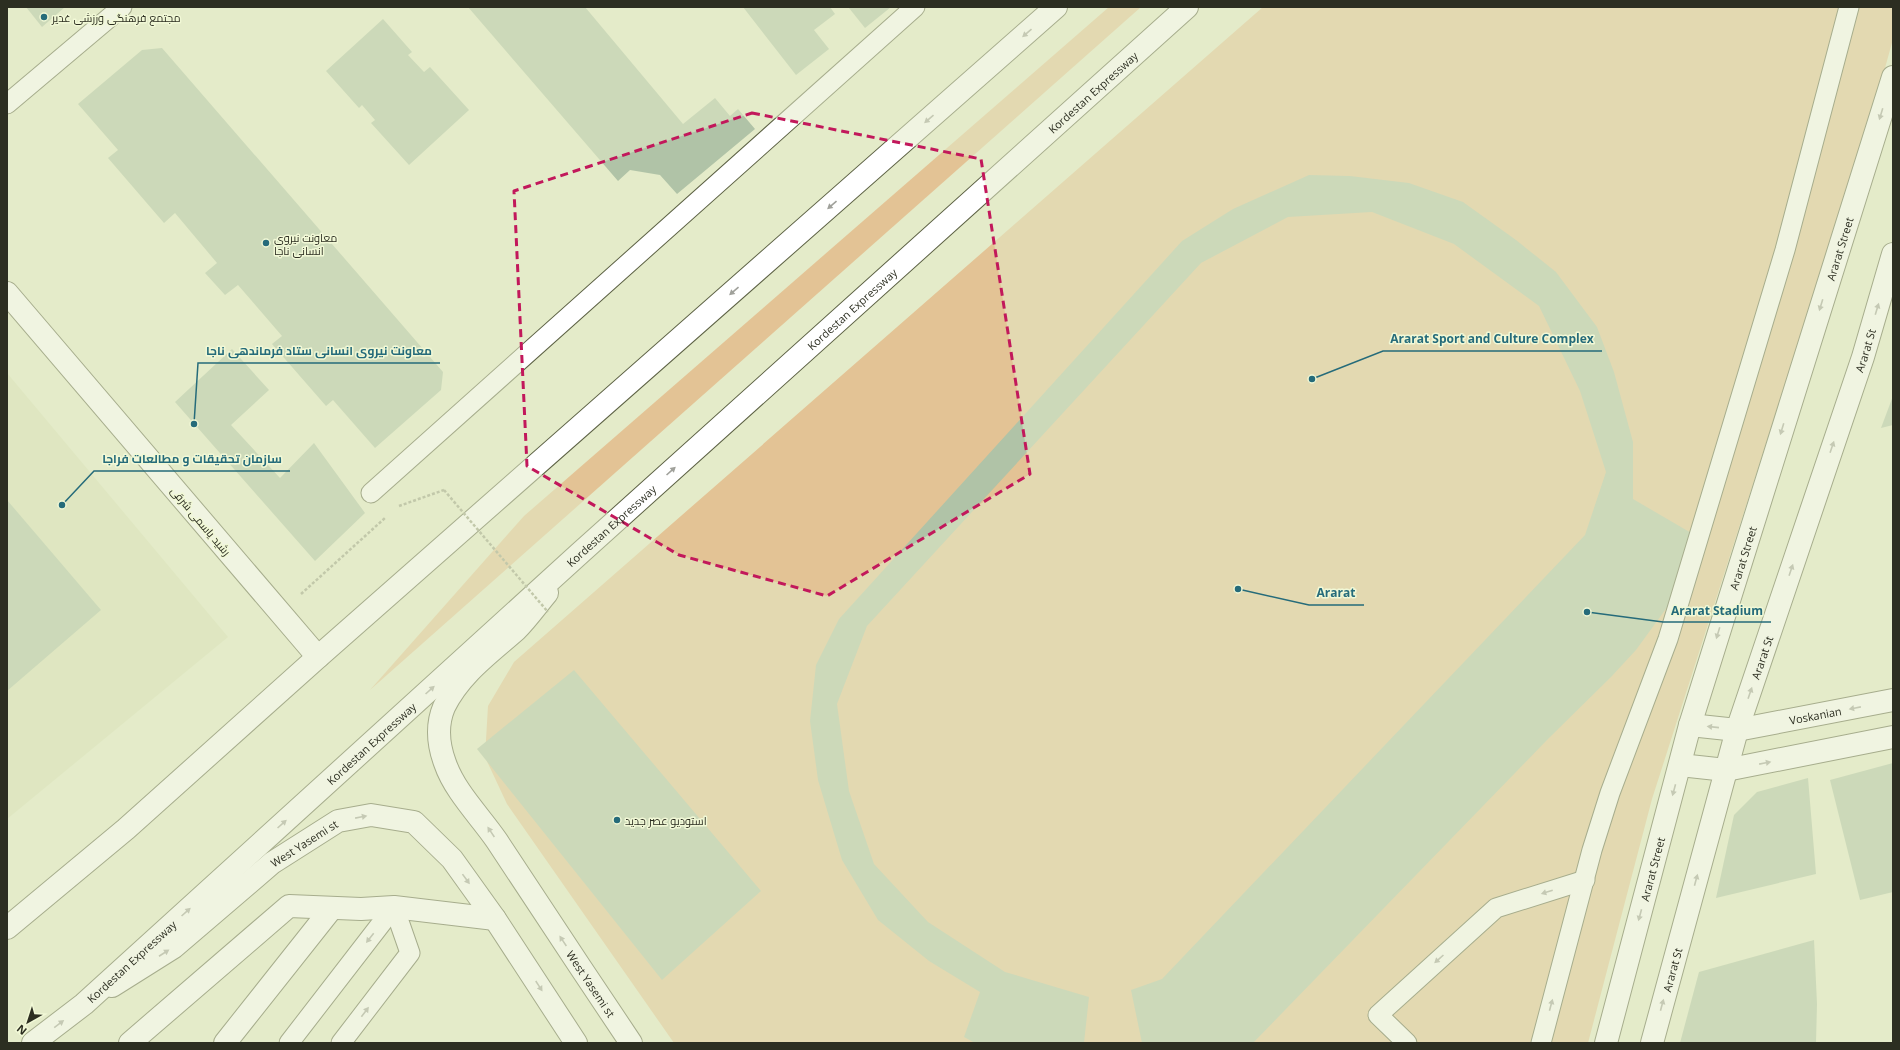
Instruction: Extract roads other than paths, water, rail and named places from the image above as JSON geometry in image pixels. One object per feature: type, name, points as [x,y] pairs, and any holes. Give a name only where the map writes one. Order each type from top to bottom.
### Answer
[{"type":"main road","points":[[7,928],[126,829],[318,657],[1056,7]]},
{"type":"main road","name":"Kordestan Expressway","points":[[33,1043],[84,1004],[579,554],[1187,7]]},
{"type":"main road","name":"Ararat Street","points":[[1606,1043],[1690,725],[1893,77]]},
{"type":"main road","name":"Ararat St","points":[[1652,1043],[1737,730],[1863,357],[1893,254]]},
{"type":"main road","name":"رشید یاسمی شرقی","points":[[7,293],[318,657]]},
{"type":"main road","name":"West Yasemi st","points":[[579,554],[517,629],[484,656],[460,682],[444,707],[438,727],[439,745],[445,764],[456,784],[489,830],[631,1043]]},
{"type":"main road","name":"Voskanian","points":[[1690,725],[1737,730],[1893,700]]},
{"type":"main road","points":[[1680,765],[1726,770],[1893,737]]},
{"type":"main road","name":"West Yasemi st","points":[[84,1004],[174,947],[272,863],[338,821],[371,815],[414,822],[452,859],[495,919],[576,1043]]},
{"type":"main road","points":[[130,1043],[289,906],[332,908],[394,907],[495,919]]},
{"type":"main road","points":[[225,1043],[332,908]]},
{"type":"lane","points":[[7,104],[122,7]]},
{"type":"lane","points":[[371,494],[915,7]]},
{"type":"lane","points":[[1541,1043],[1610,793],[1668,639],[1785,250],[1849,7]]},
{"type":"lane","points":[[1407,1043],[1378,1015],[1496,908],[1585,880]]},
{"type":"lane","points":[[347,1040],[410,953],[394,907]]},
{"type":"lane","points":[[289,1043],[394,907]]},
{"type":"place","name":"مجتمع فرهنگی ورزشی غدیر","points":[[44,17]]},
{"type":"place","name":"معاونت نیروی انسانی ناجا","points":[[266,243]]},
{"type":"place","name":"Ararat Sport and Culture Complex","points":[[1312,379]]},
{"type":"place","name":"معاونت نیروی انسانی ستاد فرماندهی ناجا","points":[[194,424]]},
{"type":"place","name":"سازمان تحقیقات و مطالعات فراجا","points":[[62,505]]},
{"type":"place","name":"Ararat","points":[[1238,589]]},
{"type":"place","name":"Ararat Stadium","points":[[1587,612]]},
{"type":"place","name":"استودیو عصر جدید","points":[[617,820]]}]
